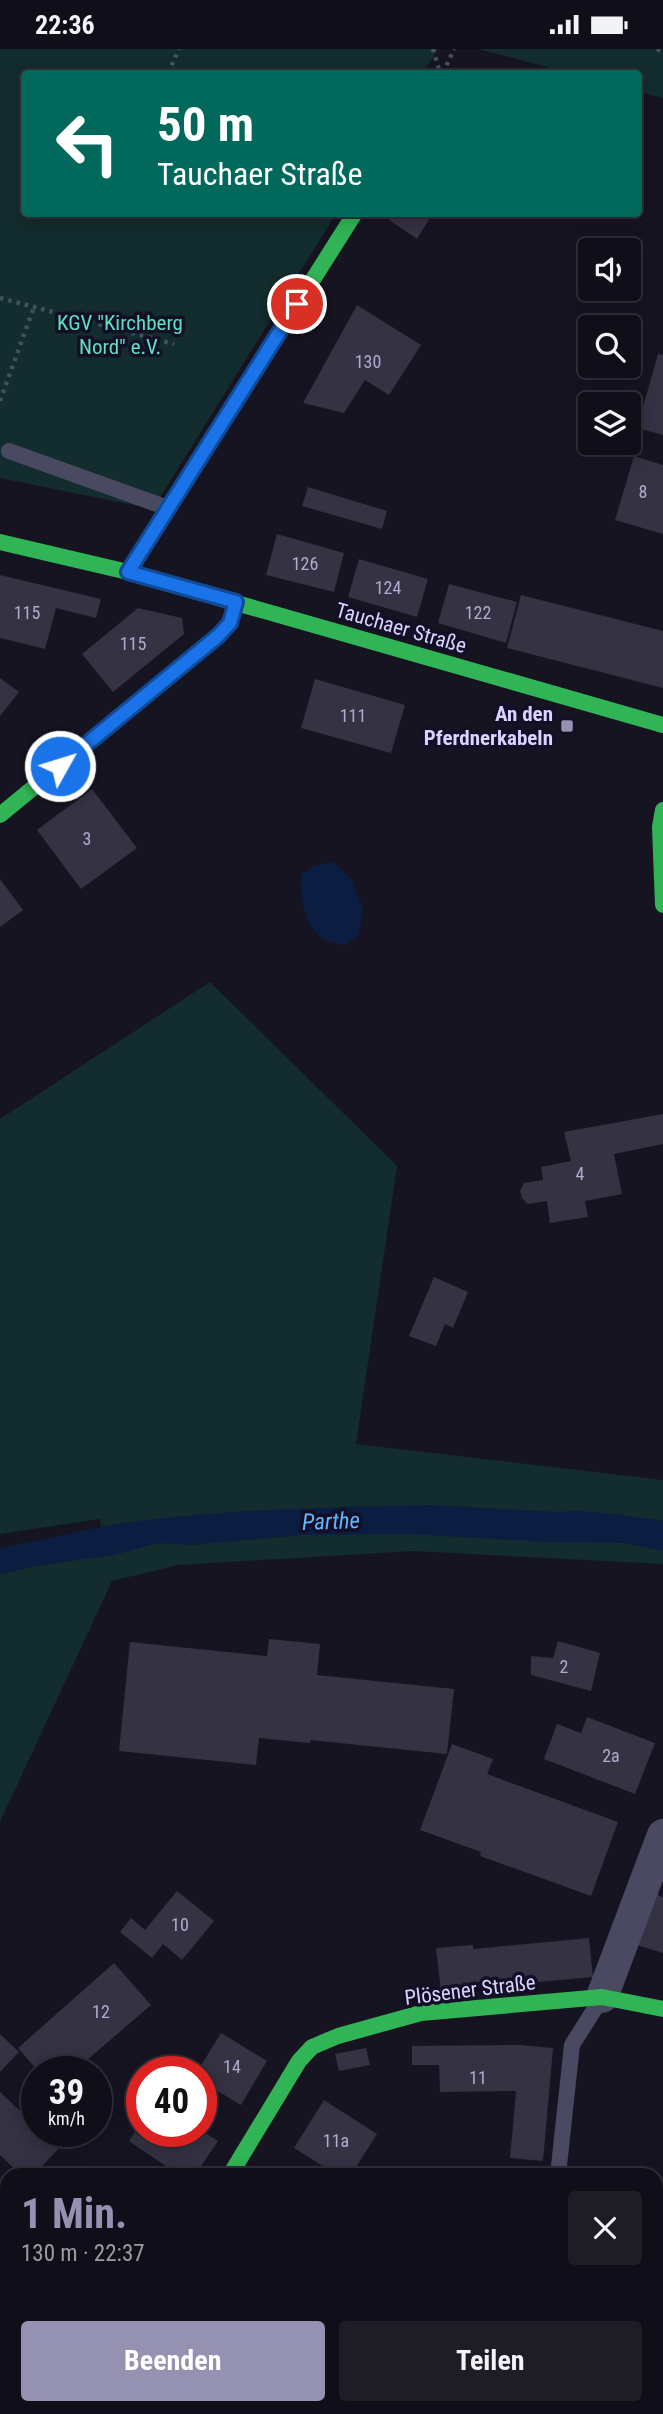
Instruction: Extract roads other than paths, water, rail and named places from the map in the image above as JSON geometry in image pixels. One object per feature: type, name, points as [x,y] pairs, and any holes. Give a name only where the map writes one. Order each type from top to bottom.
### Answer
[{"type":"street","points":[[128,572],[352,217]]},
{"type":"street","name":"Tauchaer Straße","points":[[0,542],[128,572],[663,725]]},
{"type":"street","points":[[0,815],[218,636],[230,623],[236,602]]},
{"type":"street","points":[[663,810],[660,827],[663,905]]},
{"type":"street","points":[[603,1997],[663,1835]]},
{"type":"street","name":"Plösener Straße","points":[[234,2168],[299,2061],[312,2047],[338,2036],[421,2013],[603,1997],[663,2009]]},
{"type":"lane","points":[[9,451],[168,508]]},
{"type":"lane","points":[[559,2168],[572,2045],[603,1997]]},
{"type":"water","points":[[332,861],[353,881],[363,910],[359,934],[345,945],[324,939],[315,932],[302,900],[301,874],[312,867]]},
{"type":"water","name":"Parthe","points":[[432,1505],[596,1512],[663,1521],[663,1551],[623,1543],[408,1534],[302,1535],[191,1545],[158,1543],[114,1555],[0,1574],[0,1548],[120,1524],[248,1511]]},
{"type":"place","name":"An den Pferdnerkabeln","points":[[567,726]]},
{"type":"park label","name":"KGV \"Kirchberg Nord\" e.V.","points":[[120,335]]}]
